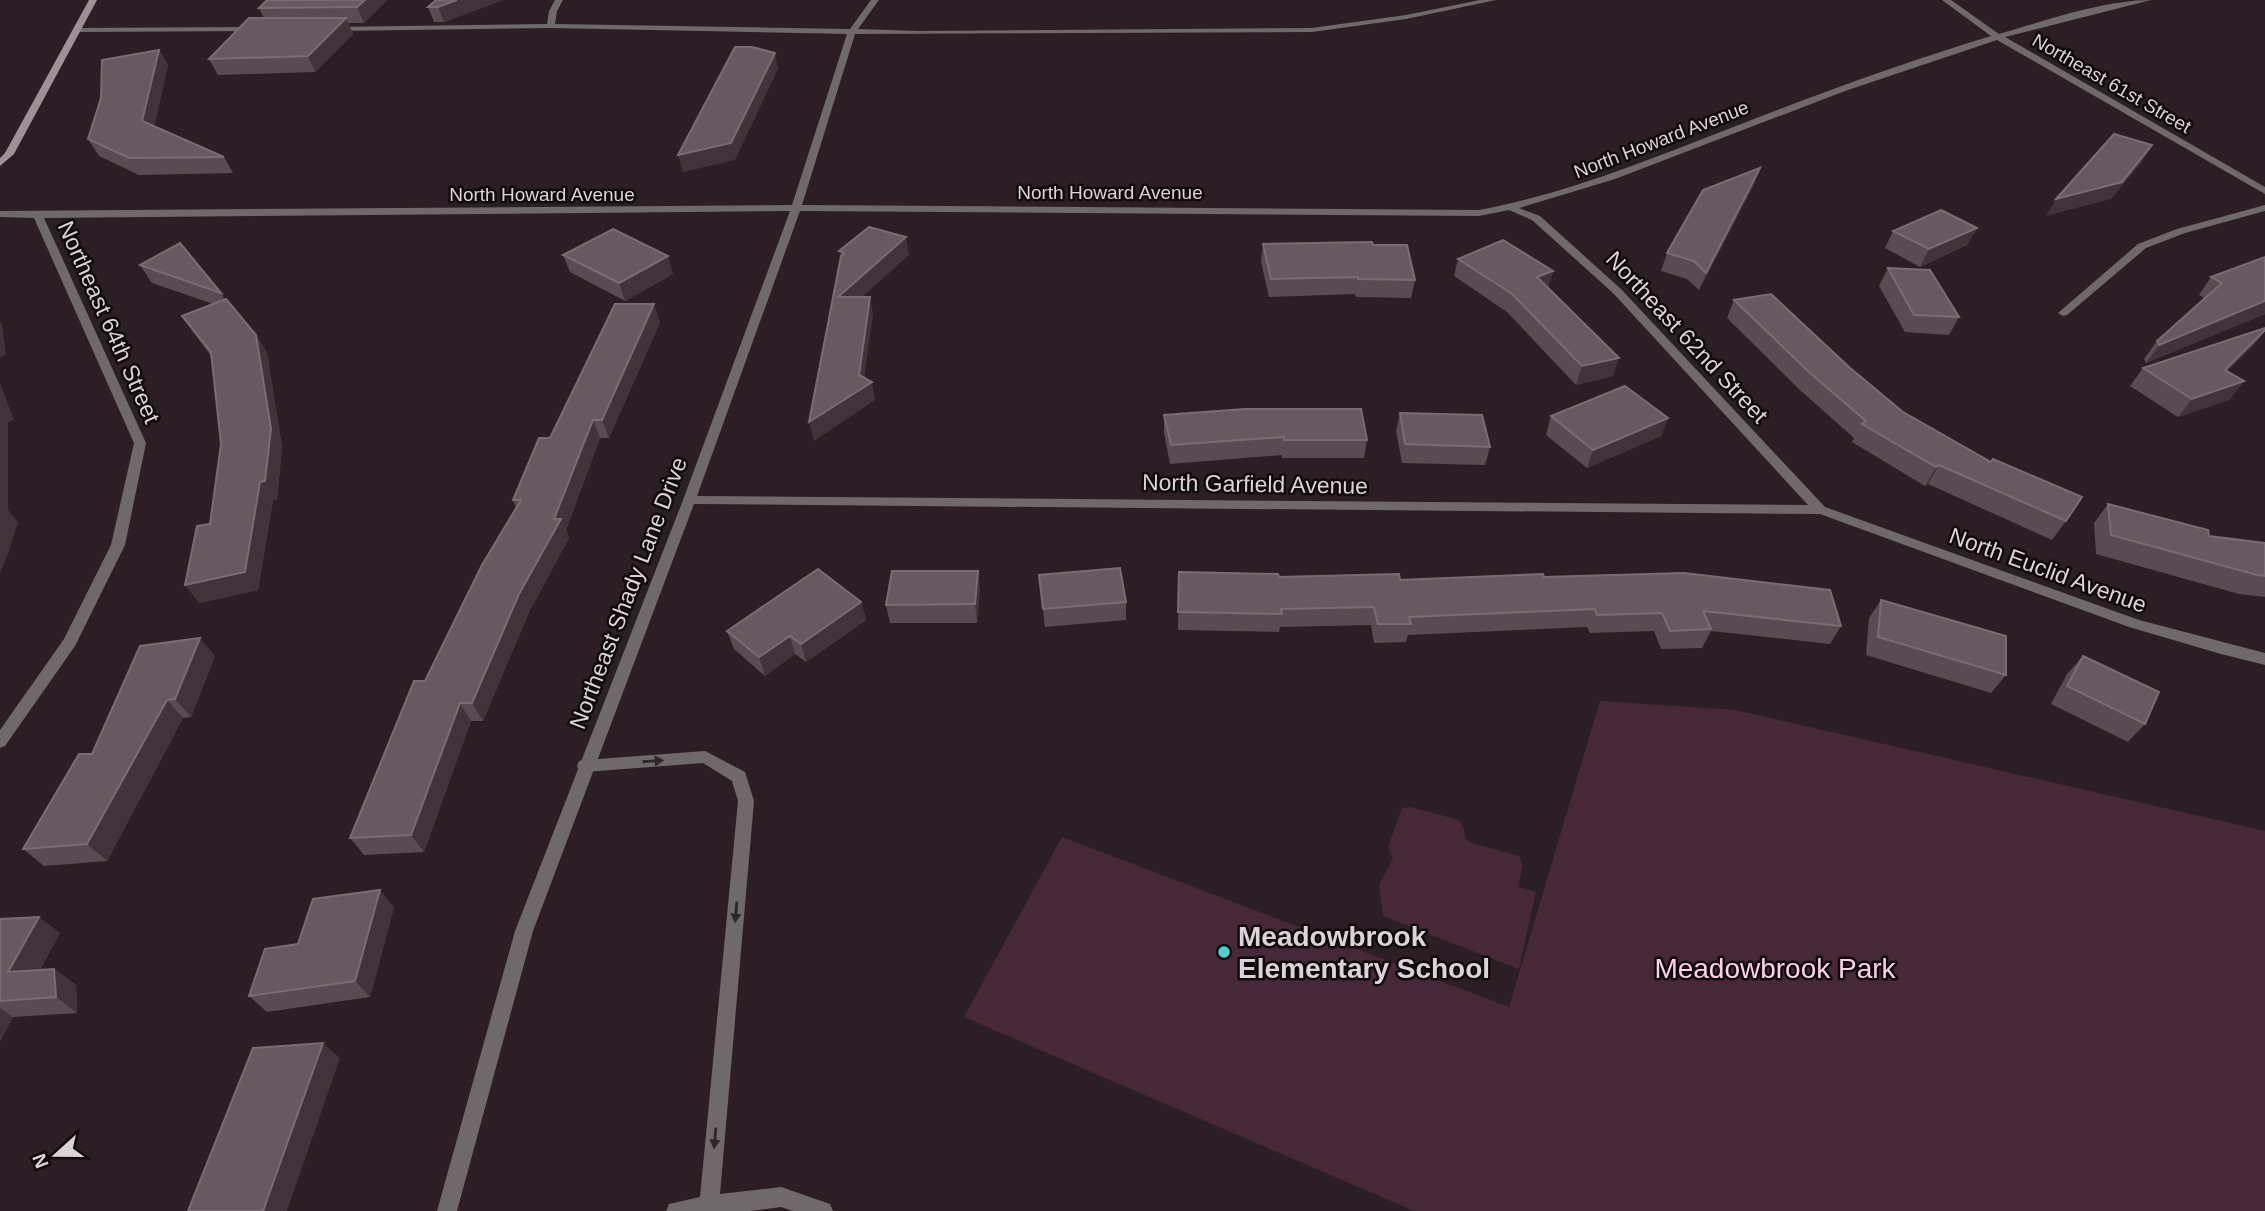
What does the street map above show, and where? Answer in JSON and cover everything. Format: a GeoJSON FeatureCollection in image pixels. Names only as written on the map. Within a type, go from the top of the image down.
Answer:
{"type":"FeatureCollection","features":[{"type":"Feature","properties":{"kind":"street"},"geometry":{"type":"LineString","coordinates":[[0,163],[9,154],[93,0]]}},
{"type":"Feature","properties":{"kind":"street"},"geometry":{"type":"LineString","coordinates":[[551,26],[553,11],[559,0]]}},
{"type":"Feature","properties":{"kind":"street","name":"Northeast Shady Lane Drive"},"geometry":{"type":"LineString","coordinates":[[447,1211],[524,931],[689,500],[796,209],[852,32],[875,0]]}},
{"type":"Feature","properties":{"kind":"street"},"geometry":{"type":"LineString","coordinates":[[325,29],[551,26],[852,32],[1312,30],[1406,17],[1492,0]]}},
{"type":"Feature","properties":{"kind":"street","name":"Northeast 61st Street"},"geometry":{"type":"LineString","coordinates":[[1946,0],[1995,36],[2265,191]]}},
{"type":"Feature","properties":{"kind":"street","name":"North Howard Avenue"},"geometry":{"type":"LineString","coordinates":[[38,215],[796,209],[1479,213],[1565,195],[1886,72],[1995,36],[2089,11],[2147,0]]}},
{"type":"Feature","properties":{"kind":"street"},"geometry":{"type":"LineString","coordinates":[[77,30],[273,29]]}},
{"type":"Feature","properties":{"kind":"street","name":"Northeast 62nd Street"},"geometry":{"type":"LineString","coordinates":[[1511,208],[1536,218],[1616,291],[1820,510]]}},
{"type":"Feature","properties":{"kind":"street"},"geometry":{"type":"LineString","coordinates":[[2063,313],[2142,246],[2181,231],[2265,208]]}},
{"type":"Feature","properties":{"kind":"street","name":"Northeast 64th Street"},"geometry":{"type":"LineString","coordinates":[[0,214],[38,215],[141,443],[118,545],[70,642],[0,741]]}},
{"type":"Feature","properties":{"kind":"street","name":"North Garfield Avenue"},"geometry":{"type":"LineString","coordinates":[[689,500],[1820,510]]}},
{"type":"Feature","properties":{"kind":"street","name":"North Euclid Avenue"},"geometry":{"type":"LineString","coordinates":[[1820,510],[1857,520],[1907,541],[2155,630],[2222,650],[2265,659]]}},
{"type":"Feature","properties":{"kind":"street"},"geometry":{"type":"LineString","coordinates":[[585,766],[705,757],[739,777],[746,801],[709,1206]]}},
{"type":"Feature","properties":{"kind":"street"},"geometry":{"type":"LineString","coordinates":[[676,1211],[781,1197],[823,1211]]}},
{"type":"Feature","properties":{"kind":"green space","name":"Meadowbrook Park"},"geometry":{"type":"Polygon","coordinates":[[[1600,701],[1735,710],[2265,831],[2265,1211],[1414,1211],[964,1017],[1062,837],[1509,1007],[1600,701]]]}},
{"type":"Feature","properties":{"kind":"green space"},"geometry":{"type":"Polygon","coordinates":[[[1411,807],[1459,820],[1465,838],[1471,843],[1519,856],[1523,865],[1518,887],[1536,892],[1519,969],[1383,916],[1379,885],[1393,859],[1388,847],[1402,808],[1411,807]]]}},
{"type":"Feature","properties":{"kind":"building"},"geometry":{"type":"Polygon","coordinates":[[[267,0],[365,0],[357,7],[259,8],[267,0]]]}},
{"type":"Feature","properties":{"kind":"building"},"geometry":{"type":"Polygon","coordinates":[[[436,0],[457,0],[438,7],[428,7],[436,0]]]}},
{"type":"Feature","properties":{"kind":"building"},"geometry":{"type":"Polygon","coordinates":[[[249,18],[346,18],[308,56],[209,59],[249,18]]]}},
{"type":"Feature","properties":{"kind":"building"},"geometry":{"type":"Polygon","coordinates":[[[735,47],[752,47],[775,53],[731,143],[678,155],[735,47]]]}},
{"type":"Feature","properties":{"kind":"building"},"geometry":{"type":"Polygon","coordinates":[[[159,50],[142,121],[224,157],[129,158],[88,139],[101,98],[102,60],[159,50]]]}},
{"type":"Feature","properties":{"kind":"building"},"geometry":{"type":"Polygon","coordinates":[[[2114,134],[2152,145],[2122,182],[2056,199],[2114,134]]]}},
{"type":"Feature","properties":{"kind":"building"},"geometry":{"type":"Polygon","coordinates":[[[1760,168],[1706,273],[1694,261],[1667,253],[1703,190],[1760,168]]]}},
{"type":"Feature","properties":{"kind":"building"},"geometry":{"type":"Polygon","coordinates":[[[1941,210],[1977,228],[1929,249],[1893,231],[1941,210]]]}},
{"type":"Feature","properties":{"kind":"building"},"geometry":{"type":"Polygon","coordinates":[[[869,227],[906,237],[838,297],[870,297],[859,375],[872,382],[809,422],[841,256],[844,253],[839,251],[869,227]]]}},
{"type":"Feature","properties":{"kind":"building"},"geometry":{"type":"Polygon","coordinates":[[[613,229],[668,256],[619,283],[563,255],[613,229]]]}},
{"type":"Feature","properties":{"kind":"building"},"geometry":{"type":"Polygon","coordinates":[[[1503,240],[1553,271],[1537,277],[1619,358],[1582,366],[1512,294],[1458,259],[1503,240]]]}},
{"type":"Feature","properties":{"kind":"building"},"geometry":{"type":"Polygon","coordinates":[[[1372,242],[1373,245],[1407,245],[1415,280],[1358,277],[1271,279],[1263,244],[1372,242]]]}},
{"type":"Feature","properties":{"kind":"building"},"geometry":{"type":"Polygon","coordinates":[[[180,243],[221,293],[140,265],[180,243]]]}},
{"type":"Feature","properties":{"kind":"building"},"geometry":{"type":"Polygon","coordinates":[[[2265,257],[2265,301],[2159,345],[2157,341],[2222,283],[2211,277],[2265,257]]]}},
{"type":"Feature","properties":{"kind":"building"},"geometry":{"type":"Polygon","coordinates":[[[1888,268],[1930,270],[1959,317],[1914,315],[1888,268]]]}},
{"type":"Feature","properties":{"kind":"building"},"geometry":{"type":"Polygon","coordinates":[[[1771,294],[1849,367],[1903,412],[1991,462],[1993,459],[2082,497],[2066,521],[1939,465],[1936,467],[1862,424],[1866,421],[1810,373],[1734,300],[1771,294]]]}},
{"type":"Feature","properties":{"kind":"building"},"geometry":{"type":"Polygon","coordinates":[[[226,299],[256,335],[271,429],[265,481],[260,482],[245,572],[185,585],[197,526],[210,524],[221,444],[211,352],[182,316],[226,299]]]}},
{"type":"Feature","properties":{"kind":"building"},"geometry":{"type":"Polygon","coordinates":[[[615,304],[654,304],[602,420],[593,420],[554,519],[561,519],[519,594],[472,703],[460,703],[411,835],[350,838],[414,681],[425,681],[482,565],[521,500],[513,500],[539,438],[550,438],[615,304]]]}},
{"type":"Feature","properties":{"kind":"building"},"geometry":{"type":"Polygon","coordinates":[[[2265,328],[2225,370],[2244,381],[2192,399],[2143,368],[2265,328]]]}},
{"type":"Feature","properties":{"kind":"building"},"geometry":{"type":"Polygon","coordinates":[[[1625,386],[1668,418],[1593,450],[1551,416],[1625,386]]]}},
{"type":"Feature","properties":{"kind":"building"},"geometry":{"type":"Polygon","coordinates":[[[1245,409],[1361,409],[1367,440],[1284,440],[1284,437],[1171,445],[1164,415],[1245,409]]]}},
{"type":"Feature","properties":{"kind":"building"},"geometry":{"type":"Polygon","coordinates":[[[1400,413],[1482,415],[1490,447],[1405,444],[1400,413]]]}},
{"type":"Feature","properties":{"kind":"building"},"geometry":{"type":"Polygon","coordinates":[[[2108,504],[2208,530],[2209,536],[2265,543],[2265,576],[2111,535],[2108,504]]]}},
{"type":"Feature","properties":{"kind":"building"},"geometry":{"type":"Polygon","coordinates":[[[1120,568],[1126,602],[1043,609],[1039,575],[1120,568]]]}},
{"type":"Feature","properties":{"kind":"building"},"geometry":{"type":"Polygon","coordinates":[[[818,569],[861,602],[801,644],[790,636],[759,657],[727,631],[818,569]]]}},
{"type":"Feature","properties":{"kind":"building"},"geometry":{"type":"Polygon","coordinates":[[[892,571],[978,571],[975,604],[886,605],[892,571]]]}},
{"type":"Feature","properties":{"kind":"building"},"geometry":{"type":"Polygon","coordinates":[[[1179,572],[1278,574],[1279,577],[1399,574],[1400,580],[1543,574],[1544,577],[1684,573],[1830,590],[1841,626],[1703,611],[1711,629],[1670,631],[1662,613],[1597,615],[1595,609],[1409,617],[1411,624],[1378,624],[1374,607],[1281,609],[1282,614],[1178,612],[1179,572]]]}},
{"type":"Feature","properties":{"kind":"building"},"geometry":{"type":"Polygon","coordinates":[[[1881,600],[2006,636],[2006,675],[1878,637],[1881,600]]]}},
{"type":"Feature","properties":{"kind":"building"},"geometry":{"type":"Polygon","coordinates":[[[200,638],[175,699],[167,700],[87,844],[23,849],[79,754],[92,754],[140,646],[200,638]]]}},
{"type":"Feature","properties":{"kind":"building"},"geometry":{"type":"Polygon","coordinates":[[[2083,656],[2159,692],[2145,724],[2067,686],[2083,656]]]}},
{"type":"Feature","properties":{"kind":"building"},"geometry":{"type":"Polygon","coordinates":[[[380,890],[355,981],[249,996],[265,949],[298,944],[313,899],[380,890]]]}},
{"type":"Feature","properties":{"kind":"building"},"geometry":{"type":"Polygon","coordinates":[[[39,917],[8,972],[54,969],[56,997],[0,1001],[0,919],[39,917]]]}},
{"type":"Feature","properties":{"kind":"building"},"geometry":{"type":"Polygon","coordinates":[[[323,1043],[263,1211],[188,1211],[253,1048],[323,1043]]]}},
{"type":"Feature","properties":{"kind":"place","name":"Meadowbrook Elementary School"},"geometry":{"type":"Point","coordinates":[1224,952]}}]}
